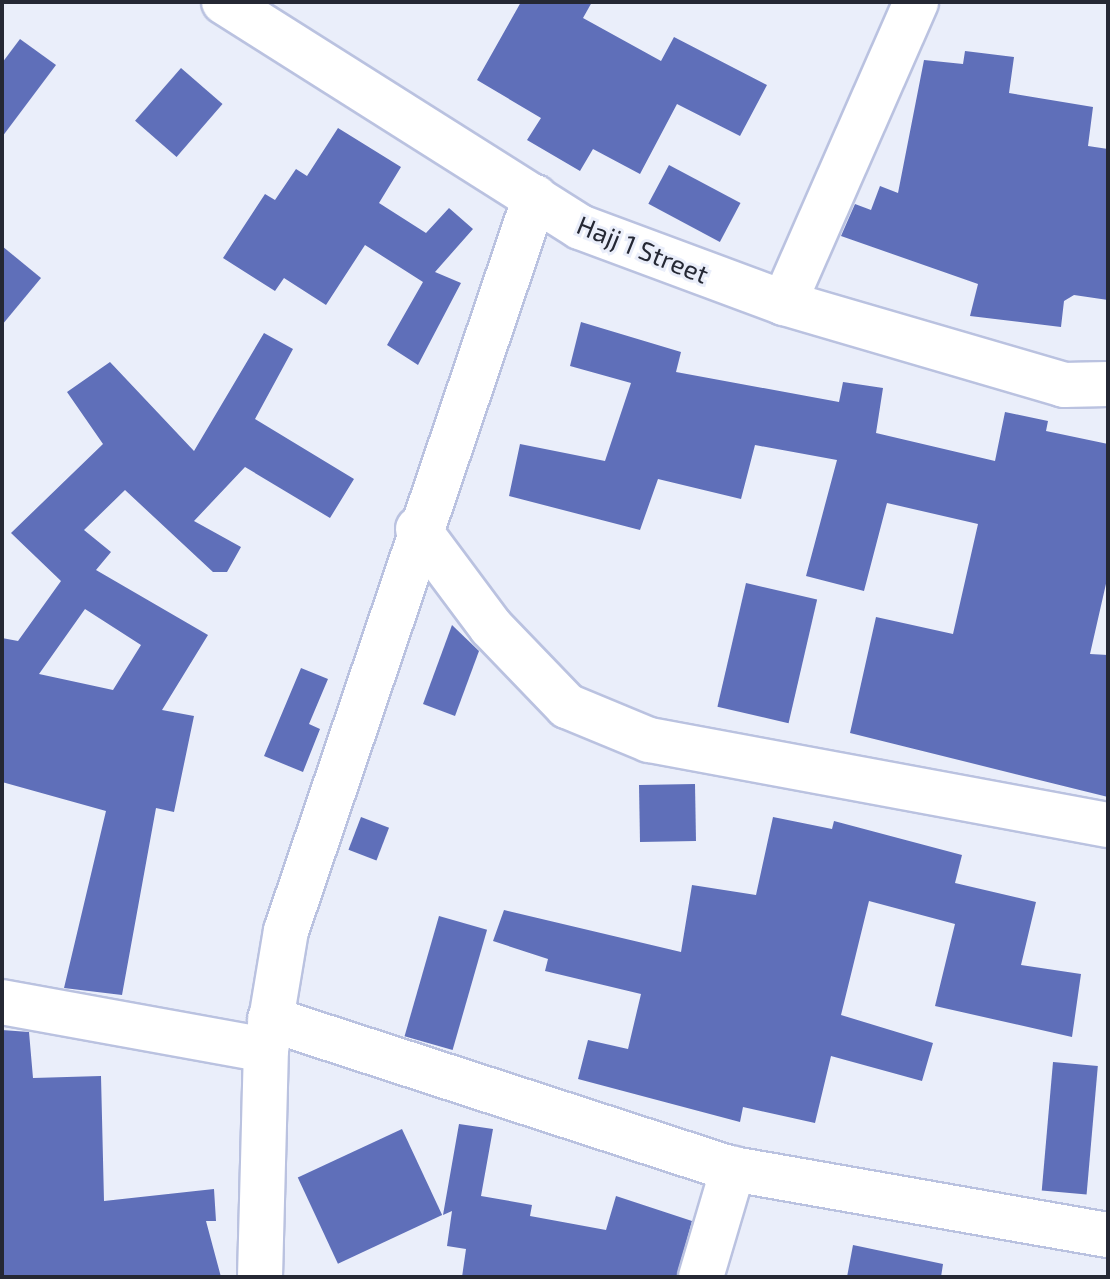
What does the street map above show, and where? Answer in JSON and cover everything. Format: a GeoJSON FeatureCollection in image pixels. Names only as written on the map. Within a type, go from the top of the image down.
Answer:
{"type":"FeatureCollection","features":[{"type":"Feature","properties":{"kind":"street","name":"Hajj 1 Street"},"geometry":{"type":"LineString","coordinates":[[224,2],[580,227],[784,303],[1064,385],[1108,384]]}},
{"type":"Feature","properties":{"kind":"street"},"geometry":{"type":"LineString","coordinates":[[784,303],[916,2]]}},
{"type":"Feature","properties":{"kind":"street"},"geometry":{"type":"LineString","coordinates":[[260,1277],[268,1035],[286,931],[418,529],[535,197]]}},
{"type":"Feature","properties":{"kind":"street"},"geometry":{"type":"LineString","coordinates":[[418,529],[491,627],[567,706],[649,740],[1108,825]]}},
{"type":"Feature","properties":{"kind":"street"},"geometry":{"type":"LineString","coordinates":[[2,1002],[268,1035],[733,1169],[1108,1235]]}},
{"type":"Feature","properties":{"kind":"street"},"geometry":{"type":"LineString","coordinates":[[701,1277],[733,1169]]}},
{"type":"Feature","properties":{"kind":"building"},"geometry":{"type":"Polygon","coordinates":[[[521,2],[592,2],[583,18],[661,61],[674,37],[767,85],[740,136],[677,104],[640,174],[593,149],[580,171],[527,140],[541,118],[477,80],[521,2]]]}},
{"type":"Feature","properties":{"kind":"building"},"geometry":{"type":"Polygon","coordinates":[[[20,39],[56,65],[2,137],[2,63],[20,39]]]}},
{"type":"Feature","properties":{"kind":"building"},"geometry":{"type":"Polygon","coordinates":[[[965,51],[1014,57],[1009,93],[1093,107],[1088,146],[1108,149],[1108,300],[1074,295],[1064,301],[1061,327],[970,316],[978,284],[841,236],[855,204],[871,210],[880,186],[898,193],[924,60],[963,64],[965,51]]]}},
{"type":"Feature","properties":{"kind":"building"},"geometry":{"type":"Polygon","coordinates":[[[181,68],[223,104],[177,157],[135,121],[181,68]]]}},
{"type":"Feature","properties":{"kind":"building"},"geometry":{"type":"Polygon","coordinates":[[[338,128],[401,167],[379,203],[426,233],[449,208],[473,229],[435,272],[461,283],[418,365],[387,345],[423,282],[365,245],[326,305],[284,278],[275,291],[223,258],[265,194],[275,200],[296,169],[307,176],[338,128]]]}},
{"type":"Feature","properties":{"kind":"building"},"geometry":{"type":"Polygon","coordinates":[[[669,165],[741,203],[720,242],[648,204],[669,165]]]}},
{"type":"Feature","properties":{"kind":"building"},"geometry":{"type":"Polygon","coordinates":[[[2,246],[41,278],[2,325],[2,246]]]}},
{"type":"Feature","properties":{"kind":"building"},"geometry":{"type":"Polygon","coordinates":[[[581,322],[681,352],[676,372],[839,402],[843,382],[883,388],[876,433],[995,461],[1005,412],[1048,421],[1046,431],[1108,444],[1108,575],[1090,654],[1108,655],[1108,797],[850,733],[876,617],[953,634],[978,524],[887,503],[864,591],[806,576],[837,460],[755,445],[741,499],[658,479],[640,530],[509,496],[520,444],[605,461],[631,383],[570,366],[581,322]]]}},
{"type":"Feature","properties":{"kind":"building"},"geometry":{"type":"Polygon","coordinates":[[[264,333],[293,349],[255,419],[354,479],[330,518],[245,467],[194,521],[241,547],[227,572],[213,572],[125,490],[84,530],[111,552],[96,570],[208,635],[162,710],[194,716],[174,812],[156,808],[122,995],[64,988],[106,811],[2,782],[2,638],[18,641],[61,581],[11,533],[103,444],[67,392],[110,362],[194,451],[264,333]],[[85,609],[39,674],[113,690],[141,645],[85,609]]]}},
{"type":"Feature","properties":{"kind":"building"},"geometry":{"type":"Polygon","coordinates":[[[746,583],[817,599],[789,723],[717,707],[746,583]]]}},
{"type":"Feature","properties":{"kind":"building"},"geometry":{"type":"Polygon","coordinates":[[[452,625],[479,651],[455,716],[423,704],[452,625]]]}},
{"type":"Feature","properties":{"kind":"building"},"geometry":{"type":"Polygon","coordinates":[[[301,668],[328,679],[309,724],[320,729],[303,772],[264,756],[301,668]]]}},
{"type":"Feature","properties":{"kind":"building"},"geometry":{"type":"Polygon","coordinates":[[[695,784],[696,841],[640,842],[639,785],[695,784]]]}},
{"type":"Feature","properties":{"kind":"building"},"geometry":{"type":"Polygon","coordinates":[[[361,817],[389,828],[376,860],[348,850],[361,817]]]}},
{"type":"Feature","properties":{"kind":"building"},"geometry":{"type":"Polygon","coordinates":[[[773,817],[832,829],[834,821],[962,855],[955,883],[1036,902],[1021,965],[1081,974],[1072,1037],[935,1006],[955,924],[869,901],[841,1015],[933,1043],[922,1081],[831,1056],[815,1123],[743,1107],[740,1122],[578,1079],[588,1040],[628,1049],[641,994],[545,971],[548,959],[493,941],[504,910],[681,952],[692,885],[756,895],[773,817]]]}},
{"type":"Feature","properties":{"kind":"building"},"geometry":{"type":"Polygon","coordinates":[[[439,916],[487,930],[453,1050],[405,1036],[439,916]]]}},
{"type":"Feature","properties":{"kind":"building"},"geometry":{"type":"Polygon","coordinates":[[[2,1030],[29,1032],[33,1078],[101,1076],[104,1201],[214,1189],[216,1221],[206,1221],[221,1277],[2,1277],[2,1030]]]}},
{"type":"Feature","properties":{"kind":"building"},"geometry":{"type":"Polygon","coordinates":[[[1053,1062],[1098,1066],[1087,1194],[1042,1191],[1053,1062]]]}},
{"type":"Feature","properties":{"kind":"building"},"geometry":{"type":"Polygon","coordinates":[[[459,1124],[493,1129],[481,1196],[532,1205],[530,1216],[606,1230],[616,1196],[692,1221],[677,1277],[462,1277],[466,1249],[447,1246],[452,1211],[443,1215],[459,1124]]]}},
{"type":"Feature","properties":{"kind":"building"},"geometry":{"type":"Polygon","coordinates":[[[402,1129],[442,1215],[338,1264],[298,1178],[402,1129]]]}},
{"type":"Feature","properties":{"kind":"building"},"geometry":{"type":"Polygon","coordinates":[[[853,1245],[943,1264],[941,1277],[847,1277],[853,1245]]]}}]}
